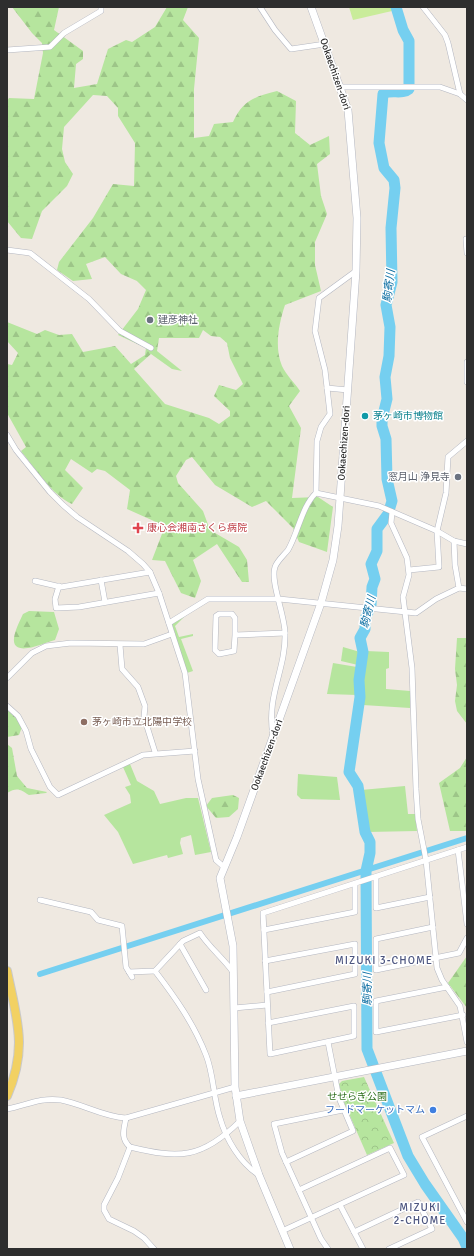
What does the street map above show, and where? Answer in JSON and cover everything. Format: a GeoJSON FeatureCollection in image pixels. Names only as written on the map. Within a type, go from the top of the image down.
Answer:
{"type":"FeatureCollection","features":[{"type":"Feature","properties":{"kind":"main road"},"geometry":{"type":"LineString","coordinates":[[7,971],[16,1019],[20,1053],[18,1066],[7,1096]]}},
{"type":"Feature","properties":{"kind":"street"},"geometry":{"type":"LineString","coordinates":[[7,50],[50,47],[64,33],[101,11],[101,7]]}},
{"type":"Feature","properties":{"kind":"street"},"geometry":{"type":"LineString","coordinates":[[260,7],[275,30],[291,49],[325,44]]}},
{"type":"Feature","properties":{"kind":"street","name":"Ookaechizen-dori"},"geometry":{"type":"LineString","coordinates":[[290,1249],[259,1175],[240,1121],[235,1087],[233,946],[220,878],[237,836],[321,603],[333,560],[340,497],[356,271],[358,218],[352,135],[348,110],[311,7]]}},
{"type":"Feature","properties":{"kind":"street"},"geometry":{"type":"LineString","coordinates":[[424,7],[445,35],[460,94]]}},
{"type":"Feature","properties":{"kind":"street"},"geometry":{"type":"LineString","coordinates":[[341,87],[440,87],[460,94],[467,100]]}},
{"type":"Feature","properties":{"kind":"street"},"geometry":{"type":"LineString","coordinates":[[466,238],[467,253]]}},
{"type":"Feature","properties":{"kind":"street"},"geometry":{"type":"LineString","coordinates":[[7,250],[30,253],[89,299],[120,331],[151,348]]}},
{"type":"Feature","properties":{"kind":"street"},"geometry":{"type":"LineString","coordinates":[[273,737],[271,708],[283,653],[285,633],[274,573],[275,566],[291,544],[309,500],[316,493],[317,440],[321,427],[330,414],[325,370],[315,331],[319,298],[356,271]]}},
{"type":"Feature","properties":{"kind":"street"},"geometry":{"type":"LineString","coordinates":[[467,362],[467,382]]}},
{"type":"Feature","properties":{"kind":"street"},"geometry":{"type":"LineString","coordinates":[[327,388],[348,390]]}},
{"type":"Feature","properties":{"kind":"street"},"geometry":{"type":"LineString","coordinates":[[7,434],[16,450],[50,492],[63,505],[77,517],[128,551],[150,572],[159,593],[185,673],[200,795],[216,860],[224,867]]}},
{"type":"Feature","properties":{"kind":"street"},"geometry":{"type":"LineString","coordinates":[[408,570],[439,567],[437,531],[446,494],[448,457],[467,441]]}},
{"type":"Feature","properties":{"kind":"street"},"geometry":{"type":"LineString","coordinates":[[316,493],[368,502],[437,531],[454,541],[467,544]]}},
{"type":"Feature","properties":{"kind":"street"},"geometry":{"type":"LineString","coordinates":[[390,511],[391,523],[408,558],[408,570],[403,597],[412,668],[418,812],[426,860],[436,958],[440,975],[460,1006],[463,1015],[467,1042]]}},
{"type":"Feature","properties":{"kind":"street"},"geometry":{"type":"LineString","coordinates":[[454,541],[455,565],[459,588]]}},
{"type":"Feature","properties":{"kind":"street"},"geometry":{"type":"LineString","coordinates":[[35,581],[59,586],[150,572]]}},
{"type":"Feature","properties":{"kind":"street"},"geometry":{"type":"LineString","coordinates":[[101,580],[105,602]]}},
{"type":"Feature","properties":{"kind":"street"},"geometry":{"type":"LineString","coordinates":[[59,586],[56,599],[56,608],[79,606],[159,593]]}},
{"type":"Feature","properties":{"kind":"street"},"geometry":{"type":"LineString","coordinates":[[169,623],[208,599],[279,599],[416,613],[436,599],[459,588],[467,589]]}},
{"type":"Feature","properties":{"kind":"street"},"geometry":{"type":"LineString","coordinates":[[219,614],[232,614],[235,618],[235,635],[234,651],[219,654],[215,650],[216,616],[219,614]]}},
{"type":"Feature","properties":{"kind":"street"},"geometry":{"type":"LineString","coordinates":[[235,635],[285,633]]}},
{"type":"Feature","properties":{"kind":"street"},"geometry":{"type":"LineString","coordinates":[[7,678],[32,653],[46,646],[71,643],[120,645],[144,644],[172,634]]}},
{"type":"Feature","properties":{"kind":"street"},"geometry":{"type":"LineString","coordinates":[[120,645],[122,669],[138,687],[144,706],[144,717],[155,752]]}},
{"type":"Feature","properties":{"kind":"street"},"geometry":{"type":"LineString","coordinates":[[7,706],[18,716],[26,731],[31,749],[50,787],[58,795],[132,758],[155,752],[195,751]]}},
{"type":"Feature","properties":{"kind":"street"},"geometry":{"type":"LineString","coordinates":[[268,1023],[354,1006],[354,1036],[270,1054],[268,1023],[267,1005],[266,992],[263,913],[467,847]]}},
{"type":"Feature","properties":{"kind":"street"},"geometry":{"type":"LineString","coordinates":[[458,850],[465,897],[467,924]]}},
{"type":"Feature","properties":{"kind":"street"},"geometry":{"type":"LineString","coordinates":[[373,878],[376,908],[430,896]]}},
{"type":"Feature","properties":{"kind":"street"},"geometry":{"type":"LineString","coordinates":[[264,930],[355,912],[358,883]]}},
{"type":"Feature","properties":{"kind":"street"},"geometry":{"type":"LineString","coordinates":[[40,900],[90,912],[98,920],[122,926],[126,967],[130,975],[155,971],[180,944],[200,933],[208,944],[220,954],[233,972]]}},
{"type":"Feature","properties":{"kind":"street"},"geometry":{"type":"LineString","coordinates":[[433,927],[376,939],[376,970],[459,953],[467,938]]}},
{"type":"Feature","properties":{"kind":"street"},"geometry":{"type":"LineString","coordinates":[[180,944],[206,990]]}},
{"type":"Feature","properties":{"kind":"street"},"geometry":{"type":"LineString","coordinates":[[265,961],[355,944],[355,974],[266,992]]}},
{"type":"Feature","properties":{"kind":"street"},"geometry":{"type":"LineString","coordinates":[[155,971],[182,1006],[207,1055],[220,1118],[226,1135],[238,1155],[252,1171],[259,1175]]}},
{"type":"Feature","properties":{"kind":"street"},"geometry":{"type":"LineString","coordinates":[[448,987],[376,1001],[376,1032],[463,1015]]}},
{"type":"Feature","properties":{"kind":"street"},"geometry":{"type":"LineString","coordinates":[[234,1008],[267,1005]]}},
{"type":"Feature","properties":{"kind":"street"},"geometry":{"type":"LineString","coordinates":[[286,1162],[353,1131],[339,1098],[328,1042]]}},
{"type":"Feature","properties":{"kind":"street"},"geometry":{"type":"LineString","coordinates":[[236,1096],[366,1070],[467,1052]]}},
{"type":"Feature","properties":{"kind":"street"},"geometry":{"type":"LineString","coordinates":[[7,1109],[32,1101],[60,1100],[112,1116],[126,1118],[235,1087]]}},
{"type":"Feature","properties":{"kind":"street"},"geometry":{"type":"LineString","coordinates":[[328,1249],[311,1218],[286,1162],[274,1124],[344,1110]]}},
{"type":"Feature","properties":{"kind":"street"},"geometry":{"type":"LineString","coordinates":[[467,1116],[422,1137],[467,1222]]}},
{"type":"Feature","properties":{"kind":"street"},"geometry":{"type":"LineString","coordinates":[[126,1118],[123,1134],[124,1139],[130,1146],[157,1154],[193,1153],[203,1150],[226,1135],[240,1121]]}},
{"type":"Feature","properties":{"kind":"street"},"geometry":{"type":"LineString","coordinates":[[130,1146],[118,1178],[104,1205],[104,1210],[109,1219],[134,1231],[144,1238],[154,1249]]}},
{"type":"Feature","properties":{"kind":"street"},"geometry":{"type":"LineString","coordinates":[[282,1231],[404,1175],[390,1148],[299,1190]]}},
{"type":"Feature","properties":{"kind":"street"},"geometry":{"type":"LineString","coordinates":[[354,1232],[418,1202],[432,1229],[389,1249]]}},
{"type":"Feature","properties":{"kind":"street"},"geometry":{"type":"LineString","coordinates":[[340,1205],[363,1249]]}},
{"type":"Feature","properties":{"kind":"green space"},"geometry":{"type":"Polygon","coordinates":[[[12,7],[59,7],[54,30],[83,51],[83,59],[76,64],[74,88],[97,84],[108,49],[126,40],[132,42],[155,27],[167,7],[188,7],[183,20],[199,38],[194,89],[194,138],[209,136],[214,124],[233,122],[241,109],[250,100],[277,91],[296,101],[295,133],[310,145],[329,136],[330,154],[317,164],[321,196],[327,214],[315,242],[315,265],[321,291],[285,305],[278,335],[278,351],[282,366],[300,391],[289,406],[301,428],[292,498],[318,497],[333,507],[327,552],[299,542],[293,528],[266,501],[252,507],[215,485],[192,457],[186,460],[176,476],[178,483],[203,511],[210,530],[239,547],[247,560],[249,582],[242,582],[217,544],[193,560],[201,581],[195,598],[181,593],[165,561],[152,560],[165,526],[127,509],[130,490],[105,471],[97,469],[92,473],[71,459],[65,470],[83,488],[72,504],[58,495],[51,488],[21,451],[26,447],[7,413],[7,364],[12,365],[18,353],[7,341],[7,322],[37,334],[45,330],[59,335],[72,334],[83,352],[115,346],[131,364],[145,355],[146,348],[118,335],[138,309],[146,290],[137,281],[121,274],[105,257],[86,264],[92,279],[73,281],[57,270],[59,262],[93,218],[113,184],[134,186],[135,143],[118,116],[118,108],[107,96],[93,95],[64,127],[62,149],[65,162],[73,174],[67,186],[42,211],[32,239],[21,238],[7,221],[7,101],[9,98],[34,99],[43,53],[42,43],[32,33],[12,7]],[[203,330],[199,338],[159,338],[157,351],[182,371],[172,369],[151,354],[134,369],[165,404],[209,418],[219,424],[230,416],[230,411],[214,396],[219,385],[236,390],[243,384],[230,358],[227,343],[220,337],[211,336],[203,330]]]}},
{"type":"Feature","properties":{"kind":"green space"},"geometry":{"type":"Polygon","coordinates":[[[349,7],[391,7],[392,11],[353,20],[349,7]]]}},
{"type":"Feature","properties":{"kind":"green space"},"geometry":{"type":"Polygon","coordinates":[[[29,611],[54,612],[59,629],[55,640],[35,647],[20,648],[16,646],[14,637],[16,631],[23,614],[29,611]]]}},
{"type":"Feature","properties":{"kind":"green space"},"geometry":{"type":"Polygon","coordinates":[[[184,615],[184,617],[175,626],[179,637],[193,634],[193,636],[181,639],[193,671],[187,673],[172,624],[184,615]]]}},
{"type":"Feature","properties":{"kind":"green space"},"geometry":{"type":"Polygon","coordinates":[[[457,638],[467,638],[467,724],[457,711],[455,701],[457,685],[455,669],[457,638]]]}},
{"type":"Feature","properties":{"kind":"green space"},"geometry":{"type":"Polygon","coordinates":[[[343,647],[360,652],[358,665],[341,661],[343,647]]]}},
{"type":"Feature","properties":{"kind":"green space"},"geometry":{"type":"Polygon","coordinates":[[[366,651],[389,652],[389,668],[386,669],[386,689],[410,691],[410,708],[363,705],[362,679],[366,651]]]}},
{"type":"Feature","properties":{"kind":"green space"},"geometry":{"type":"Polygon","coordinates":[[[333,663],[357,667],[357,695],[327,694],[333,663]]]}},
{"type":"Feature","properties":{"kind":"green space"},"geometry":{"type":"Polygon","coordinates":[[[7,709],[18,720],[22,727],[19,735],[7,737],[7,709]]]}},
{"type":"Feature","properties":{"kind":"green space"},"geometry":{"type":"Polygon","coordinates":[[[7,744],[12,748],[17,776],[27,788],[47,792],[46,793],[29,795],[16,789],[7,793],[7,744]]]}},
{"type":"Feature","properties":{"kind":"green space"},"geometry":{"type":"Polygon","coordinates":[[[467,757],[467,831],[450,831],[439,783],[460,768],[467,757]]]}},
{"type":"Feature","properties":{"kind":"green space"},"geometry":{"type":"Polygon","coordinates":[[[130,764],[137,781],[154,791],[160,804],[186,798],[198,798],[211,852],[195,855],[191,835],[181,838],[180,843],[183,854],[168,858],[167,855],[133,864],[118,832],[104,815],[131,803],[130,795],[125,787],[131,785],[123,767],[130,764]]]}},
{"type":"Feature","properties":{"kind":"green space"},"geometry":{"type":"Polygon","coordinates":[[[298,774],[337,777],[340,800],[301,799],[297,795],[298,774]]]}},
{"type":"Feature","properties":{"kind":"green space"},"geometry":{"type":"Polygon","coordinates":[[[405,786],[408,814],[415,814],[417,831],[367,832],[361,790],[405,786]]]}},
{"type":"Feature","properties":{"kind":"green space"},"geometry":{"type":"Polygon","coordinates":[[[233,795],[239,798],[238,809],[229,817],[216,818],[206,806],[212,798],[233,795]]]}},
{"type":"Feature","properties":{"kind":"green space"},"geometry":{"type":"Polygon","coordinates":[[[467,956],[467,1008],[448,983],[467,956]]]}},
{"type":"Feature","properties":{"kind":"green space","name":"せせらぎ公園"},"geometry":{"type":"Polygon","coordinates":[[[364,1077],[394,1143],[367,1155],[343,1100],[339,1084],[342,1081],[364,1077]]]}},
{"type":"Feature","properties":{"kind":"waterway","name":"駒寄川"},"geometry":{"type":"LineString","coordinates":[[396,7],[403,30],[409,41],[409,89],[403,92],[389,92],[383,94],[379,143],[384,168],[394,180],[395,188],[391,228],[392,282],[386,305],[390,327],[389,356],[385,377],[387,399],[382,419],[382,426],[386,439],[387,479],[392,501],[388,514],[377,529],[377,551],[371,564],[375,579],[372,587],[371,605],[365,619],[365,629],[360,638],[363,652],[359,680],[360,697],[349,772],[358,786],[365,832],[370,842],[370,853],[366,871],[367,1049],[408,1156],[425,1184],[463,1238],[467,1247]]}},
{"type":"Feature","properties":{"kind":"waterway"},"geometry":{"type":"LineString","coordinates":[[40,974],[467,838]]}},
{"type":"Feature","properties":{"kind":"place","name":"建彦神社"},"geometry":{"type":"Point","coordinates":[150,320]}},
{"type":"Feature","properties":{"kind":"place","name":"茅ヶ崎市博物館"},"geometry":{"type":"Point","coordinates":[365,416]}},
{"type":"Feature","properties":{"kind":"place","name":"窓月山 浄見寺"},"geometry":{"type":"Point","coordinates":[458,477]}},
{"type":"Feature","properties":{"kind":"place","name":"康心会湘南さくら病院"},"geometry":{"type":"Point","coordinates":[138,528]}},
{"type":"Feature","properties":{"kind":"place","name":"茅ヶ崎市立北陽中学校"},"geometry":{"type":"Point","coordinates":[84,722]}},
{"type":"Feature","properties":{"kind":"place","name":"フードマーケットマム"},"geometry":{"type":"Point","coordinates":[433,1110]}},
{"type":"Feature","properties":{"kind":"district","name":"MIZUKI 3-CHOME"},"geometry":{"type":"Point","coordinates":[384,960]}},
{"type":"Feature","properties":{"kind":"district","name":"MIZUKI 2-CHOME"},"geometry":{"type":"Point","coordinates":[420,1213]}}]}
